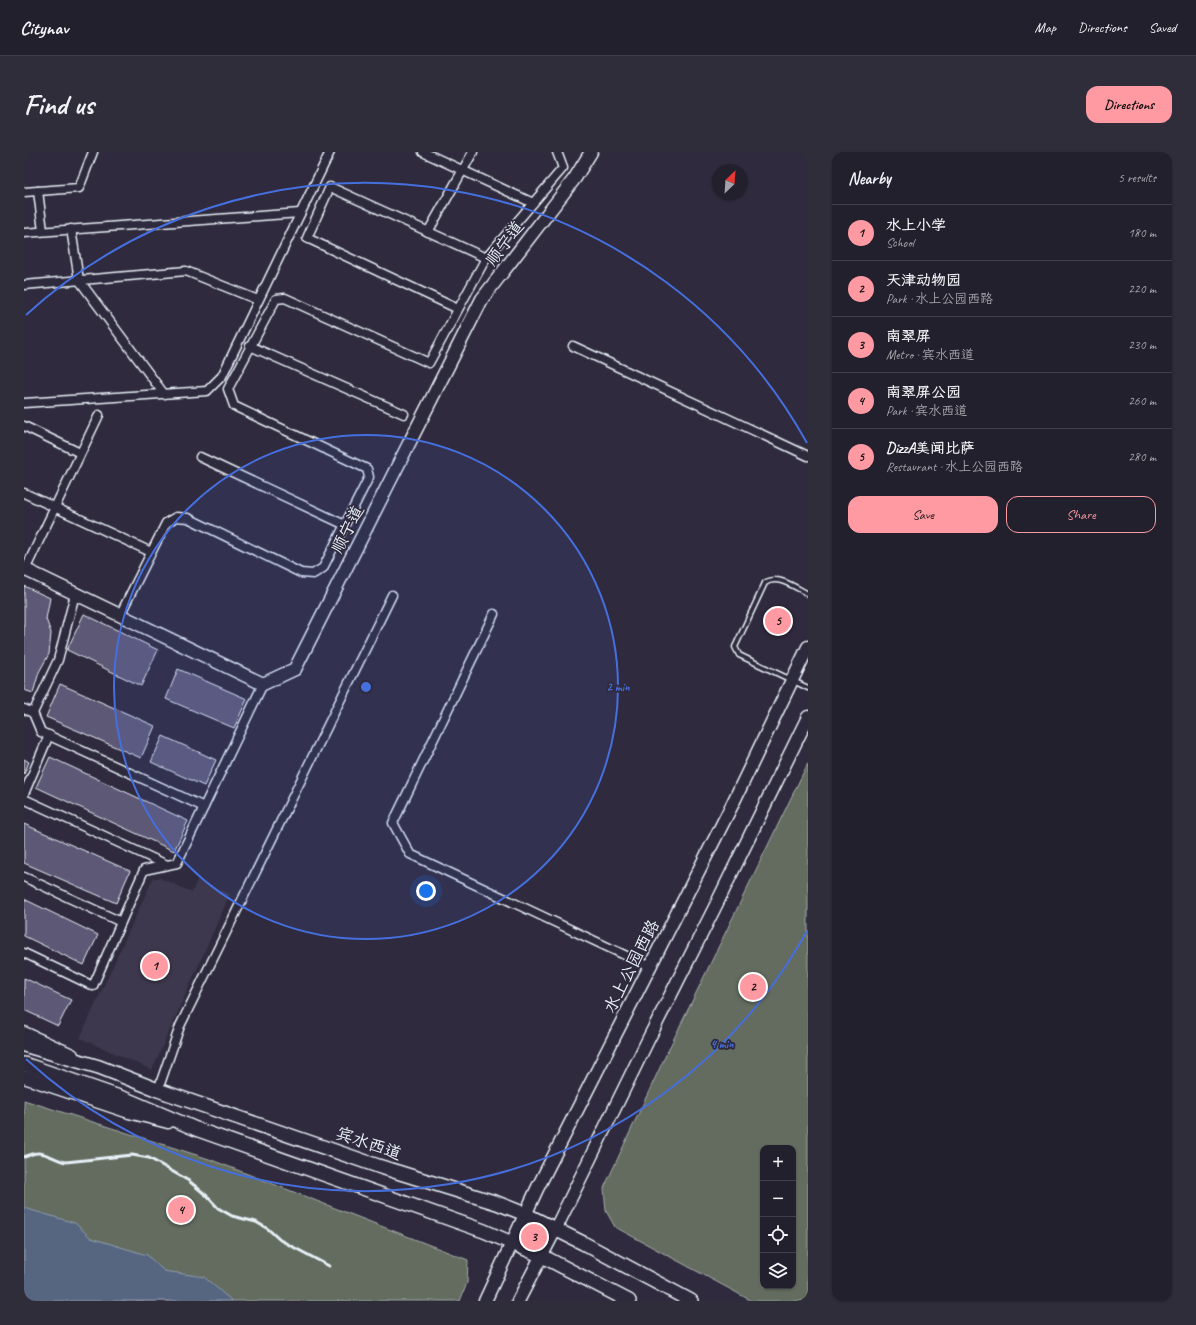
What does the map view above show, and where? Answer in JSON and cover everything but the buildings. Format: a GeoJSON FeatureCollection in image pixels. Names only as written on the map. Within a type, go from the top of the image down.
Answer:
{"type":"FeatureCollection","features":[{"type":"Feature","properties":{"kind":"main road","name":"顺宁道"},"geometry":{"type":"LineString","coordinates":[[264,684],[296,669],[482,299],[575,178],[591,152]]}},
{"type":"Feature","properties":{"kind":"main road"},"geometry":{"type":"LineString","coordinates":[[25,569],[264,684]]}},
{"type":"Feature","properties":{"kind":"main road","name":"水上公园西路"},"geometry":{"type":"LineString","coordinates":[[485,1301],[525,1214],[732,805],[808,647]]}},
{"type":"Feature","properties":{"kind":"main road"},"geometry":{"type":"LineString","coordinates":[[518,1301],[555,1230],[808,717]]}},
{"type":"Feature","properties":{"kind":"main road"},"geometry":{"type":"LineString","coordinates":[[24,1033],[99,1068]]}},
{"type":"Feature","properties":{"kind":"main road","name":"宾水西道"},"geometry":{"type":"LineString","coordinates":[[24,1045],[99,1068],[158,1090],[378,1166],[497,1203],[525,1214],[691,1301]]}},
{"type":"Feature","properties":{"kind":"main road"},"geometry":{"type":"LineString","coordinates":[[24,1064],[128,1100],[196,1129]]}},
{"type":"Feature","properties":{"kind":"main road"},"geometry":{"type":"LineString","coordinates":[[24,1077],[129,1112],[196,1129],[276,1156],[368,1191],[452,1219],[512,1242],[629,1301]]}},
{"type":"Feature","properties":{"kind":"street"},"geometry":{"type":"LineString","coordinates":[[24,192],[79,188],[93,152]]}},
{"type":"Feature","properties":{"kind":"street"},"geometry":{"type":"LineString","coordinates":[[24,403],[207,391],[222,376],[330,152]]}},
{"type":"Feature","properties":{"kind":"street"},"geometry":{"type":"LineString","coordinates":[[423,152],[533,204]]}},
{"type":"Feature","properties":{"kind":"street"},"geometry":{"type":"LineString","coordinates":[[428,232],[473,152]]}},
{"type":"Feature","properties":{"kind":"street"},"geometry":{"type":"LineString","coordinates":[[120,615],[166,523],[176,517],[188,518],[302,572],[313,574],[323,568],[369,477],[367,469],[234,406],[228,389],[276,299],[286,298],[429,363],[486,258],[563,168],[557,152]]}},
{"type":"Feature","properties":{"kind":"street"},"geometry":{"type":"LineString","coordinates":[[458,309],[307,238],[330,187],[486,258]]}},
{"type":"Feature","properties":{"kind":"street"},"geometry":{"type":"LineString","coordinates":[[38,191],[43,231]]}},
{"type":"Feature","properties":{"kind":"street"},"geometry":{"type":"LineString","coordinates":[[24,233],[300,213]]}},
{"type":"Feature","properties":{"kind":"street"},"geometry":{"type":"LineString","coordinates":[[71,229],[79,280],[164,394]]}},
{"type":"Feature","properties":{"kind":"street"},"geometry":{"type":"LineString","coordinates":[[24,285],[186,271],[258,300]]}},
{"type":"Feature","properties":{"kind":"street"},"geometry":{"type":"LineString","coordinates":[[250,346],[404,414]]}},
{"type":"Feature","properties":{"kind":"street"},"geometry":{"type":"LineString","coordinates":[[573,346],[808,456]]}},
{"type":"Feature","properties":{"kind":"street"},"geometry":{"type":"LineString","coordinates":[[25,569],[99,415]]}},
{"type":"Feature","properties":{"kind":"street"},"geometry":{"type":"LineString","coordinates":[[24,426],[80,453]]}},
{"type":"Feature","properties":{"kind":"street"},"geometry":{"type":"LineString","coordinates":[[200,457],[345,525]]}},
{"type":"Feature","properties":{"kind":"street"},"geometry":{"type":"LineString","coordinates":[[24,493],[151,552]]}},
{"type":"Feature","properties":{"kind":"street"},"geometry":{"type":"LineString","coordinates":[[33,713],[58,660],[75,594]]}},
{"type":"Feature","properties":{"kind":"street"},"geometry":{"type":"LineString","coordinates":[[158,1090],[180,1026],[392,595]]}},
{"type":"Feature","properties":{"kind":"street"},"geometry":{"type":"LineString","coordinates":[[494,614],[393,823],[410,854],[650,967]]}},
{"type":"Feature","properties":{"kind":"street"},"geometry":{"type":"LineString","coordinates":[[24,953],[93,986],[144,870],[177,863],[264,684]]}},
{"type":"Feature","properties":{"kind":"street"},"geometry":{"type":"LineString","coordinates":[[24,709],[33,713],[41,732],[204,808]]}},
{"type":"Feature","properties":{"kind":"street"},"geometry":{"type":"LineString","coordinates":[[24,794],[49,735]]}},
{"type":"Feature","properties":{"kind":"street"},"geometry":{"type":"LineString","coordinates":[[24,799],[168,865]]}},
{"type":"Feature","properties":{"kind":"street"},"geometry":{"type":"LineString","coordinates":[[24,877],[121,922]]}},
{"type":"Feature","properties":{"kind":"lane"},"geometry":{"type":"LineString","coordinates":[[808,594],[780,581],[773,579],[769,580],[765,583],[735,647],[739,655],[808,688]]}},
{"type":"Feature","properties":{"kind":"shaded area"},"geometry":{"type":"Polygon","coordinates":[[[153,878],[160,878],[192,892],[197,880],[230,894],[152,1070],[80,1038],[153,878]]]}},
{"type":"Feature","properties":{"kind":"green space"},"geometry":{"type":"Polygon","coordinates":[[[808,763],[808,1301],[752,1301],[615,1227],[606,1211],[604,1188],[663,1061],[808,763]]]}},
{"type":"Feature","properties":{"kind":"green space"},"geometry":{"type":"Polygon","coordinates":[[[24,1100],[209,1159],[468,1260],[467,1283],[460,1301],[24,1301],[24,1100]]]}},
{"type":"Feature","properties":{"kind":"water"},"geometry":{"type":"Polygon","coordinates":[[[24,1208],[75,1223],[91,1238],[147,1255],[164,1271],[204,1277],[232,1301],[24,1301],[24,1208]]]}},
{"type":"Feature","properties":{"kind":"railway"},"geometry":{"type":"LineString","coordinates":[[24,1157],[34,1153],[41,1153],[66,1162],[132,1155],[149,1158],[189,1181],[206,1195],[218,1208],[232,1216],[256,1222],[268,1229],[280,1240],[329,1266]]}},
{"type":"Feature","properties":{"kind":"place","name":"DizzA美闻比萨"},"geometry":{"type":"Point","coordinates":[778,621]}},
{"type":"Feature","properties":{"kind":"place","name":"水上小学"},"geometry":{"type":"Point","coordinates":[155,966]}},
{"type":"Feature","properties":{"kind":"place","name":"天津动物园"},"geometry":{"type":"Point","coordinates":[753,987]}},
{"type":"Feature","properties":{"kind":"place","name":"南翠屏公园"},"geometry":{"type":"Point","coordinates":[181,1210]}},
{"type":"Feature","properties":{"kind":"place","name":"南翠屏"},"geometry":{"type":"Point","coordinates":[534,1237]}}]}
